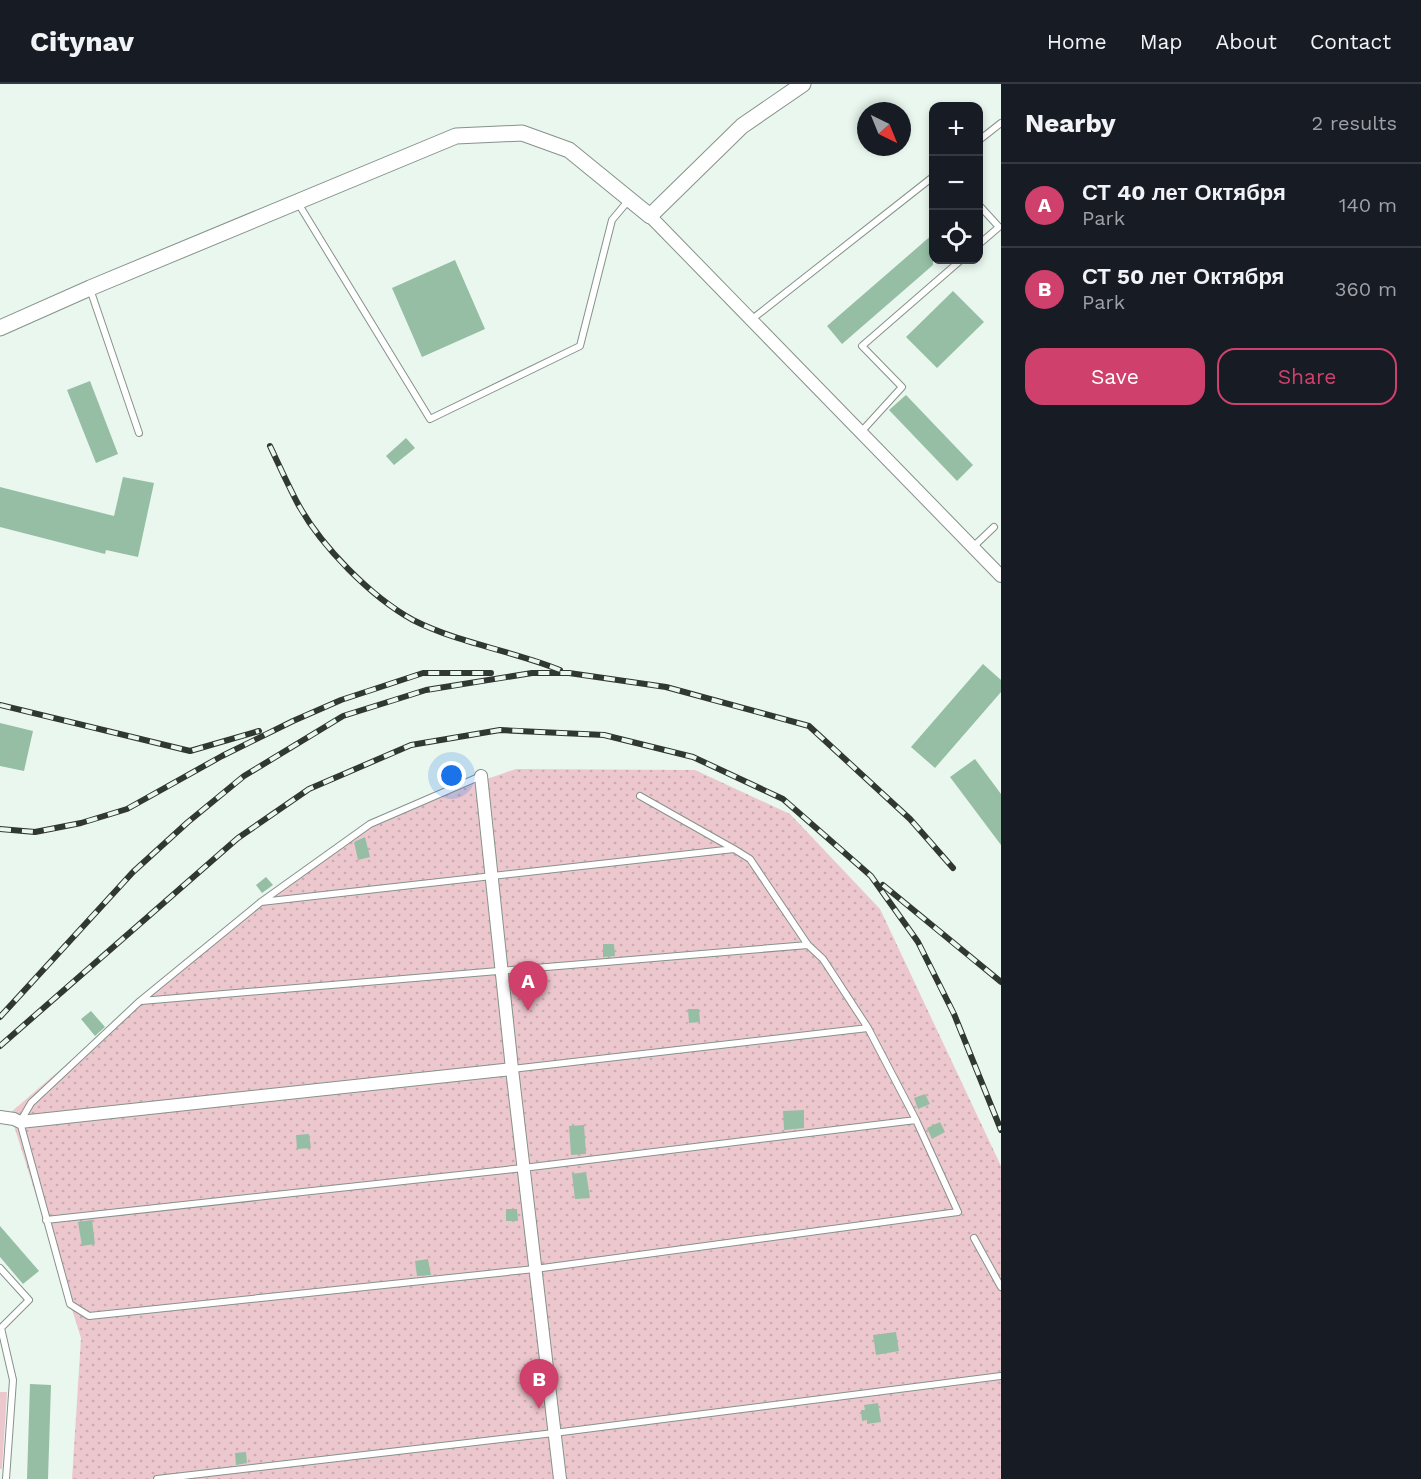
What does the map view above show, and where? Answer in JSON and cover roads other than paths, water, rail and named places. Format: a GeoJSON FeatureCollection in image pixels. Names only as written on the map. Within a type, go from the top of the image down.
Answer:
{"type":"FeatureCollection","features":[{"type":"Feature","properties":{"kind":"street"},"geometry":{"type":"LineString","coordinates":[[650,216],[742,126],[803,84]]}},
{"type":"Feature","properties":{"kind":"street"},"geometry":{"type":"LineString","coordinates":[[0,328],[90,288],[456,136],[522,133],[569,150],[650,216],[1001,576]]}},
{"type":"Feature","properties":{"kind":"street"},"geometry":{"type":"LineString","coordinates":[[481,776],[523,1168],[560,1479]]}},
{"type":"Feature","properties":{"kind":"street"},"geometry":{"type":"LineString","coordinates":[[0,1117],[20,1122],[512,1069]]}},
{"type":"Feature","properties":{"kind":"lane"},"geometry":{"type":"LineString","coordinates":[[983,137],[1001,123]]}},
{"type":"Feature","properties":{"kind":"lane"},"geometry":{"type":"LineString","coordinates":[[751,320],[929,179]]}},
{"type":"Feature","properties":{"kind":"lane"},"geometry":{"type":"LineString","coordinates":[[298,202],[430,419],[580,346],[612,220],[629,200]]}},
{"type":"Feature","properties":{"kind":"lane"},"geometry":{"type":"LineString","coordinates":[[983,209],[999,227],[983,241]]}},
{"type":"Feature","properties":{"kind":"lane"},"geometry":{"type":"LineString","coordinates":[[861,433],[902,387],[862,346],[956,264]]}},
{"type":"Feature","properties":{"kind":"lane"},"geometry":{"type":"LineString","coordinates":[[90,288],[139,433]]}},
{"type":"Feature","properties":{"kind":"lane"},"geometry":{"type":"LineString","coordinates":[[972,547],[994,527]]}},
{"type":"Feature","properties":{"kind":"lane"},"geometry":{"type":"LineString","coordinates":[[481,776],[370,824],[261,902],[140,1000],[31,1103],[20,1122],[70,1304],[89,1316],[535,1269],[958,1212],[916,1120],[868,1028],[823,959],[808,945],[750,859],[640,796]]}},
{"type":"Feature","properties":{"kind":"lane"},"geometry":{"type":"LineString","coordinates":[[261,902],[734,849]]}},
{"type":"Feature","properties":{"kind":"lane"},"geometry":{"type":"LineString","coordinates":[[140,1000],[808,945]]}},
{"type":"Feature","properties":{"kind":"lane"},"geometry":{"type":"LineString","coordinates":[[512,1069],[868,1028]]}},
{"type":"Feature","properties":{"kind":"lane"},"geometry":{"type":"LineString","coordinates":[[46,1220],[523,1168],[916,1120]]}},
{"type":"Feature","properties":{"kind":"lane"},"geometry":{"type":"LineString","coordinates":[[974,1238],[1001,1287]]}},
{"type":"Feature","properties":{"kind":"lane"},"geometry":{"type":"LineString","coordinates":[[0,1268],[29,1300],[0,1328],[13,1380],[6,1479]]}},
{"type":"Feature","properties":{"kind":"lane"},"geometry":{"type":"LineString","coordinates":[[157,1479],[554,1433],[1001,1376]]}},
{"type":"Feature","properties":{"kind":"railway"},"geometry":{"type":"LineString","coordinates":[[270,446],[298,504],[320,537],[348,569],[381,598],[413,620],[430,628],[560,670]]}},
{"type":"Feature","properties":{"kind":"railway"},"geometry":{"type":"LineString","coordinates":[[0,829],[35,832],[81,823],[127,809],[222,756],[293,721],[341,700],[423,673],[491,673]]}},
{"type":"Feature","properties":{"kind":"railway"},"geometry":{"type":"LineString","coordinates":[[0,1017],[133,872],[188,822],[244,776],[343,716],[426,690],[532,673],[569,673],[666,687],[809,726],[910,819],[953,868]]}},
{"type":"Feature","properties":{"kind":"railway"},"geometry":{"type":"LineString","coordinates":[[0,705],[190,751],[259,731]]}},
{"type":"Feature","properties":{"kind":"railway"},"geometry":{"type":"LineString","coordinates":[[0,1046],[238,838],[309,789],[411,745],[500,730],[604,735],[693,757],[783,799],[871,876],[918,942],[954,1014],[1001,1130]]}},
{"type":"Feature","properties":{"kind":"railway"},"geometry":{"type":"LineString","coordinates":[[883,885],[1001,982]]}},
{"type":"Feature","properties":{"kind":"place","name":"СТ 40 лет Октября"},"geometry":{"type":"Point","coordinates":[528,1011]}},
{"type":"Feature","properties":{"kind":"place","name":"СТ 50 лет Октября"},"geometry":{"type":"Point","coordinates":[539,1409]}}]}
